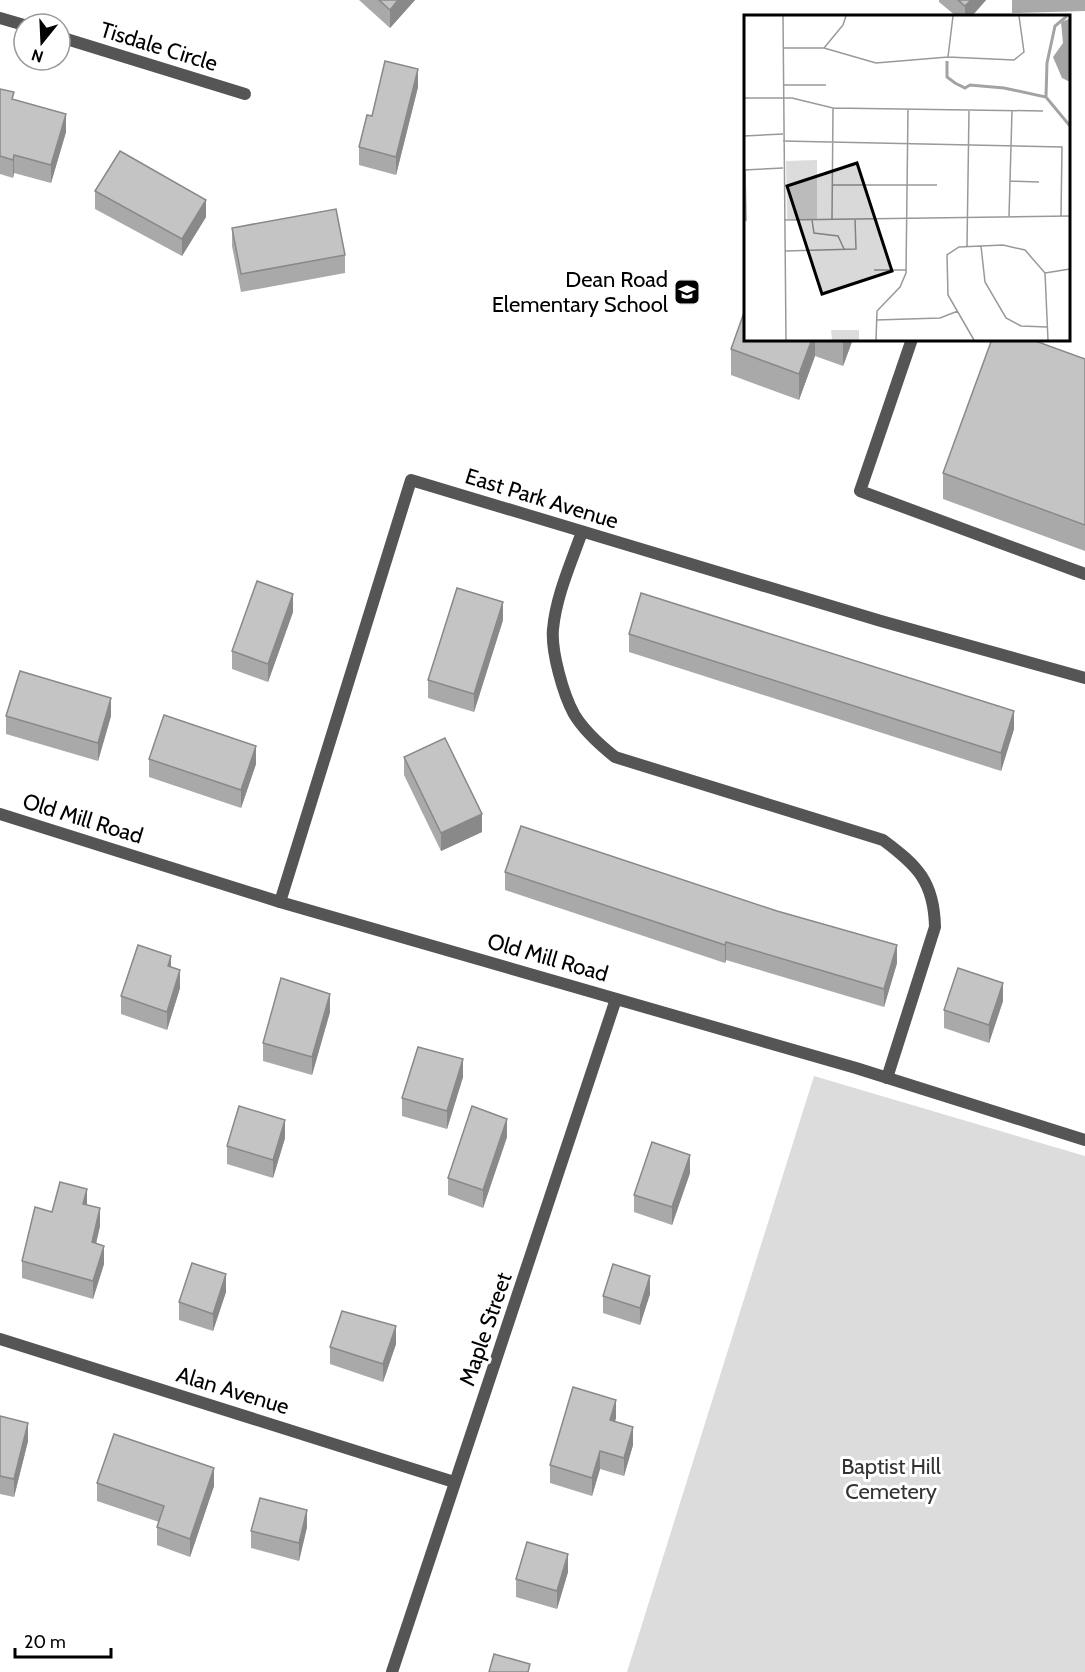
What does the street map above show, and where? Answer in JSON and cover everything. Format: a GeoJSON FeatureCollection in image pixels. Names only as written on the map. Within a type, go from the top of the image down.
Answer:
{"type":"FeatureCollection","features":[{"type":"Feature","properties":{"kind":"street","name":"Tisdale Circle"},"geometry":{"type":"LineString","coordinates":[[72,41],[245,94]]}},
{"type":"Feature","properties":{"kind":"street"},"geometry":{"type":"LineString","coordinates":[[912,340],[860,491],[1085,574]]}},
{"type":"Feature","properties":{"kind":"street","name":"East Park Avenue"},"geometry":{"type":"LineString","coordinates":[[280,902],[411,480],[881,621],[1085,678]]}},
{"type":"Feature","properties":{"kind":"street"},"geometry":{"type":"LineString","coordinates":[[582,531],[558,603],[553,631],[557,664],[574,713],[594,739],[615,757],[883,840],[903,854],[930,887],[934,904],[935,927],[887,1078]]}},
{"type":"Feature","properties":{"kind":"street","name":"Old Mill Road"},"geometry":{"type":"LineString","coordinates":[[0,814],[280,902],[887,1078],[1085,1140]]}},
{"type":"Feature","properties":{"kind":"street","name":"Maple Street"},"geometry":{"type":"LineString","coordinates":[[392,1672],[616,999]]}},
{"type":"Feature","properties":{"kind":"street","name":"Alan Avenue"},"geometry":{"type":"LineString","coordinates":[[0,1339],[454,1482]]}},
{"type":"Feature","properties":{"kind":"green space","name":"Baptist Hill Cemetery"},"geometry":{"type":"Polygon","coordinates":[[[814,1076],[1085,1156],[1085,1672],[627,1672],[814,1076]]]}},
{"type":"Feature","properties":{"kind":"building"},"geometry":{"type":"Polygon","coordinates":[[[379,0],[398,0],[390,10],[379,0]]]}},
{"type":"Feature","properties":{"kind":"building"},"geometry":{"type":"Polygon","coordinates":[[[958,0],[971,0],[965,6],[958,0]]]}},
{"type":"Feature","properties":{"kind":"building"},"geometry":{"type":"Polygon","coordinates":[[[385,61],[418,69],[396,157],[359,147],[367,115],[372,116],[385,61]]]}},
{"type":"Feature","properties":{"kind":"building"},"geometry":{"type":"Polygon","coordinates":[[[0,89],[14,92],[12,99],[66,114],[51,165],[14,155],[13,160],[0,156],[0,89]]]}},
{"type":"Feature","properties":{"kind":"building"},"geometry":{"type":"Polygon","coordinates":[[[120,151],[206,200],[182,239],[95,191],[120,151]]]}},
{"type":"Feature","properties":{"kind":"building"},"geometry":{"type":"Polygon","coordinates":[[[336,209],[345,255],[241,274],[232,228],[336,209]]]}},
{"type":"Feature","properties":{"kind":"building"},"geometry":{"type":"Polygon","coordinates":[[[744,313],[744,340],[812,340],[799,374],[731,349],[744,313]]]}},
{"type":"Feature","properties":{"kind":"building"},"geometry":{"type":"Polygon","coordinates":[[[992,340],[1033,340],[1085,359],[1085,525],[943,473],[992,340]]]}},
{"type":"Feature","properties":{"kind":"building"},"geometry":{"type":"Polygon","coordinates":[[[257,581],[293,594],[268,664],[232,651],[257,581]]]}},
{"type":"Feature","properties":{"kind":"building"},"geometry":{"type":"Polygon","coordinates":[[[457,588],[503,602],[474,694],[428,680],[457,588]]]}},
{"type":"Feature","properties":{"kind":"building"},"geometry":{"type":"Polygon","coordinates":[[[641,593],[1014,711],[1001,753],[629,634],[641,593]]]}},
{"type":"Feature","properties":{"kind":"building"},"geometry":{"type":"Polygon","coordinates":[[[20,671],[111,698],[98,743],[6,716],[20,671]]]}},
{"type":"Feature","properties":{"kind":"building"},"geometry":{"type":"Polygon","coordinates":[[[164,715],[256,746],[241,790],[149,759],[164,715]]]}},
{"type":"Feature","properties":{"kind":"building"},"geometry":{"type":"Polygon","coordinates":[[[445,738],[482,814],[441,833],[404,757],[445,738]]]}},
{"type":"Feature","properties":{"kind":"building"},"geometry":{"type":"Polygon","coordinates":[[[521,826],[777,911],[897,945],[884,989],[726,942],[725,945],[505,872],[521,826]]]}},
{"type":"Feature","properties":{"kind":"building"},"geometry":{"type":"Polygon","coordinates":[[[138,945],[171,956],[168,966],[180,970],[167,1012],[121,996],[138,945]]]}},
{"type":"Feature","properties":{"kind":"building"},"geometry":{"type":"Polygon","coordinates":[[[958,968],[1003,983],[989,1025],[944,1010],[958,968]]]}},
{"type":"Feature","properties":{"kind":"building"},"geometry":{"type":"Polygon","coordinates":[[[281,978],[330,994],[312,1057],[263,1043],[281,978]]]}},
{"type":"Feature","properties":{"kind":"building"},"geometry":{"type":"Polygon","coordinates":[[[418,1047],[463,1059],[447,1111],[402,1098],[418,1047]]]}},
{"type":"Feature","properties":{"kind":"building"},"geometry":{"type":"Polygon","coordinates":[[[239,1106],[285,1120],[273,1160],[227,1146],[239,1106]]]}},
{"type":"Feature","properties":{"kind":"building"},"geometry":{"type":"Polygon","coordinates":[[[472,1106],[507,1119],[483,1190],[448,1178],[472,1106]]]}},
{"type":"Feature","properties":{"kind":"building"},"geometry":{"type":"Polygon","coordinates":[[[652,1142],[690,1155],[672,1207],[634,1195],[652,1142]]]}},
{"type":"Feature","properties":{"kind":"building"},"geometry":{"type":"Polygon","coordinates":[[[60,1182],[87,1189],[83,1204],[100,1208],[92,1242],[104,1246],[93,1281],[22,1261],[35,1207],[52,1212],[60,1182]]]}},
{"type":"Feature","properties":{"kind":"building"},"geometry":{"type":"Polygon","coordinates":[[[192,1263],[226,1274],[213,1314],[179,1302],[192,1263]]]}},
{"type":"Feature","properties":{"kind":"building"},"geometry":{"type":"Polygon","coordinates":[[[613,1264],[650,1276],[640,1308],[603,1296],[613,1264]]]}},
{"type":"Feature","properties":{"kind":"building"},"geometry":{"type":"Polygon","coordinates":[[[342,1311],[396,1326],[383,1364],[330,1347],[342,1311]]]}},
{"type":"Feature","properties":{"kind":"building"},"geometry":{"type":"Polygon","coordinates":[[[573,1387],[616,1400],[610,1420],[633,1427],[624,1458],[600,1451],[592,1478],[550,1465],[573,1387]]]}},
{"type":"Feature","properties":{"kind":"building"},"geometry":{"type":"Polygon","coordinates":[[[0,1416],[28,1423],[14,1479],[0,1476],[0,1416]]]}},
{"type":"Feature","properties":{"kind":"building"},"geometry":{"type":"Polygon","coordinates":[[[114,1434],[214,1468],[190,1539],[157,1527],[164,1506],[97,1483],[114,1434]]]}},
{"type":"Feature","properties":{"kind":"building"},"geometry":{"type":"Polygon","coordinates":[[[260,1498],[307,1510],[299,1543],[251,1531],[260,1498]]]}},
{"type":"Feature","properties":{"kind":"building"},"geometry":{"type":"Polygon","coordinates":[[[527,1542],[568,1554],[557,1591],[516,1579],[527,1542]]]}},
{"type":"Feature","properties":{"kind":"building"},"geometry":{"type":"Polygon","coordinates":[[[494,1654],[530,1664],[528,1672],[489,1672],[494,1654]]]}},
{"type":"Feature","properties":{"kind":"place","name":"Dean Road Elementary School"},"geometry":{"type":"Point","coordinates":[687,292]}}]}
